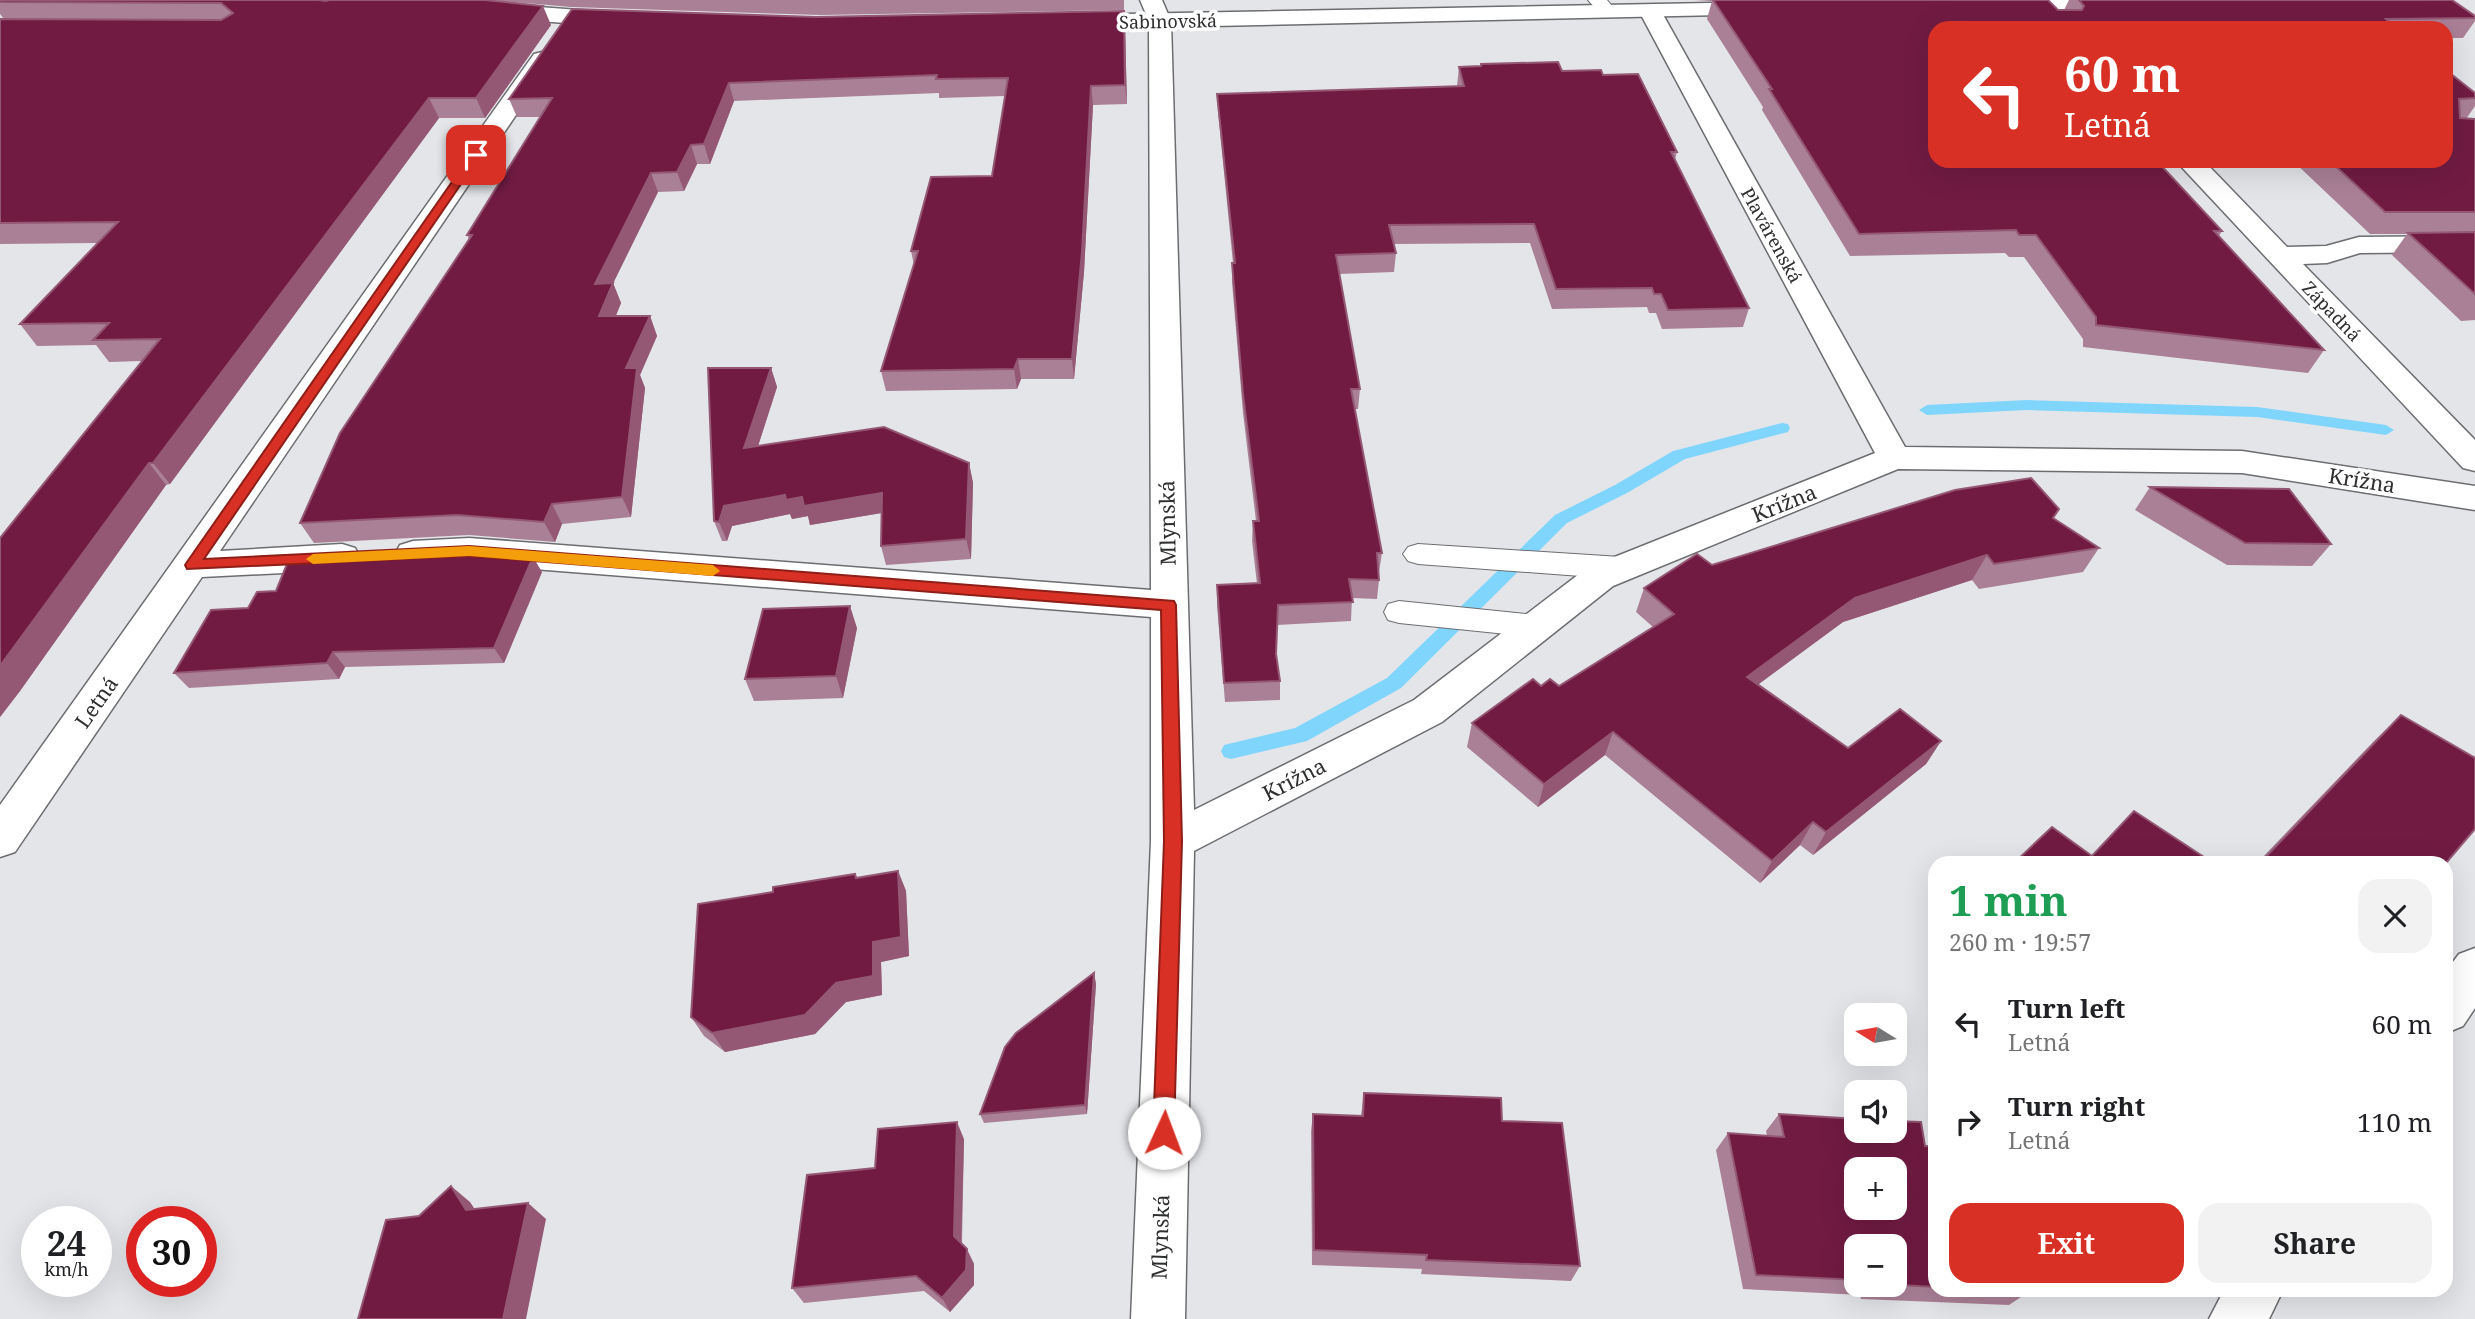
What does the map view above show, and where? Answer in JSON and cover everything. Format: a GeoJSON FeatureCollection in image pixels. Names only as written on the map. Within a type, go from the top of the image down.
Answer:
{"type":"FeatureCollection","features":[{"type":"Feature","properties":{"kind":"street"},"geometry":{"type":"LineString","coordinates":[[394,0],[639,21]]}},
{"type":"Feature","properties":{"kind":"street"},"geometry":{"type":"LineString","coordinates":[[1972,6],[2136,2]]}},
{"type":"Feature","properties":{"kind":"street"},"geometry":{"type":"LineString","coordinates":[[2040,5],[2055,21]]}},
{"type":"Feature","properties":{"kind":"street","name":"Sabinovská"},"geometry":{"type":"LineString","coordinates":[[1047,22],[1156,11],[1602,6],[1650,11],[1784,9]]}},
{"type":"Feature","properties":{"kind":"street","name":"Mlynská"},"geometry":{"type":"LineString","coordinates":[[1156,11],[1173,841],[1157,1319]]}},
{"type":"Feature","properties":{"kind":"street","name":"Plavárenská"},"geometry":{"type":"LineString","coordinates":[[1650,11],[1895,458]]}},
{"type":"Feature","properties":{"kind":"street","name":"Letná"},"geometry":{"type":"LineString","coordinates":[[0,839],[571,17]]}},
{"type":"Feature","properties":{"kind":"street","name":"Západná"},"geometry":{"type":"LineString","coordinates":[[2196,168],[2475,460]]}},
{"type":"Feature","properties":{"kind":"street"},"geometry":{"type":"LineString","coordinates":[[2280,256],[2327,254],[2360,244],[2475,244]]}},
{"type":"Feature","properties":{"kind":"street","name":"Krížna"},"geometry":{"type":"LineString","coordinates":[[1173,841],[1428,711],[1600,577],[1895,458],[2242,462],[2475,498]]}},
{"type":"Feature","properties":{"kind":"street"},"geometry":{"type":"LineString","coordinates":[[192,565],[469,551],[1168,605]]}},
{"type":"Feature","properties":{"kind":"street"},"geometry":{"type":"LineString","coordinates":[[2453,1001],[2475,970]]}},
{"type":"Feature","properties":{"kind":"street"},"geometry":{"type":"LineString","coordinates":[[2235,1319],[2251,1297]]}},
{"type":"Feature","properties":{"kind":"lane"},"geometry":{"type":"LineString","coordinates":[[1418,554],[1620,568]]}},
{"type":"Feature","properties":{"kind":"lane"},"geometry":{"type":"LineString","coordinates":[[1414,614],[1536,626]]}},
{"type":"Feature","properties":{"kind":"building"},"geometry":{"type":"Polygon","coordinates":[[[0,0],[485,0],[543,6],[476,98],[429,98],[153,463],[149,463],[0,666],[0,538],[160,339],[93,340],[109,323],[20,324],[118,222],[0,223],[0,19],[221,20],[233,13],[221,3],[0,0]]]}},
{"type":"Feature","properties":{"kind":"building"},"geometry":{"type":"Polygon","coordinates":[[[1713,0],[2048,0],[2058,10],[2082,10],[2084,6],[2079,0],[2452,0],[2475,16],[2386,19],[2388,21],[1928,21],[1928,168],[2164,168],[2222,231],[2214,231],[2324,350],[2096,325],[2096,317],[2036,235],[2019,235],[2016,230],[1859,234],[1769,89],[1772,89],[1713,0]]]}},
{"type":"Feature","properties":{"kind":"building"},"geometry":{"type":"Polygon","coordinates":[[[572,9],[816,17],[1124,11],[1125,85],[1091,86],[1082,252],[1072,359],[1018,359],[1014,369],[881,371],[918,251],[911,251],[931,177],[992,176],[1008,78],[936,79],[937,75],[729,83],[704,144],[691,145],[677,172],[651,173],[595,284],[613,283],[599,316],[650,316],[626,368],[637,368],[622,497],[552,504],[544,522],[457,515],[300,523],[340,433],[472,235],[467,235],[552,98],[509,99],[572,9]]]}},
{"type":"Feature","properties":{"kind":"building"},"geometry":{"type":"Polygon","coordinates":[[[1558,62],[1562,71],[1601,70],[1603,75],[1638,74],[1677,152],[1671,152],[1749,308],[1668,310],[1661,294],[1654,294],[1652,288],[1556,289],[1534,224],[1389,225],[1396,253],[1336,255],[1360,389],[1351,389],[1382,553],[1377,553],[1379,580],[1349,579],[1353,602],[1278,605],[1276,654],[1280,681],[1224,683],[1217,585],[1260,583],[1253,521],[1259,521],[1243,394],[1232,263],[1235,263],[1217,94],[1464,86],[1459,67],[1558,62]]]}},
{"type":"Feature","properties":{"kind":"building"},"geometry":{"type":"Polygon","coordinates":[[[2453,76],[2475,93],[2475,98],[2459,99],[2460,118],[2475,119],[2475,212],[2385,212],[2338,168],[2453,168],[2453,76]]]}},
{"type":"Feature","properties":{"kind":"building"},"geometry":{"type":"Polygon","coordinates":[[[2475,232],[2475,294],[2408,233],[2475,232]]]}},
{"type":"Feature","properties":{"kind":"building"},"geometry":{"type":"Polygon","coordinates":[[[708,368],[771,368],[744,448],[884,427],[969,463],[966,539],[881,546],[882,493],[804,506],[802,497],[786,500],[785,495],[724,506],[719,522],[714,521],[708,368]]]}},
{"type":"Feature","properties":{"kind":"building"},"geometry":{"type":"Polygon","coordinates":[[[2031,478],[2059,509],[2053,518],[2099,548],[1994,564],[1987,555],[1855,598],[1747,677],[1848,748],[1900,709],[1941,741],[1826,832],[1813,822],[1772,861],[1613,732],[1544,784],[1472,723],[1533,679],[1541,686],[1550,679],[1559,686],[1674,614],[1644,588],[1697,554],[1712,565],[1955,490],[2031,478]]]}},
{"type":"Feature","properties":{"kind":"building"},"geometry":{"type":"Polygon","coordinates":[[[2150,487],[2289,489],[2331,544],[2245,543],[2150,487]]]}},
{"type":"Feature","properties":{"kind":"building"},"geometry":{"type":"Polygon","coordinates":[[[459,551],[533,557],[494,648],[333,652],[327,663],[174,673],[211,610],[248,608],[257,592],[276,591],[289,559],[459,551]]]}},
{"type":"Feature","properties":{"kind":"building"},"geometry":{"type":"Polygon","coordinates":[[[850,606],[836,676],[745,679],[763,609],[850,606]]]}},
{"type":"Feature","properties":{"kind":"building"},"geometry":{"type":"Polygon","coordinates":[[[2401,715],[2475,758],[2475,829],[2452,856],[2267,856],[2401,715]]]}},
{"type":"Feature","properties":{"kind":"building"},"geometry":{"type":"Polygon","coordinates":[[[2134,811],[2202,856],[2092,856],[2134,811]]]}},
{"type":"Feature","properties":{"kind":"building"},"geometry":{"type":"Polygon","coordinates":[[[2052,827],[2092,856],[2021,856],[2052,827]]]}},
{"type":"Feature","properties":{"kind":"building"},"geometry":{"type":"Polygon","coordinates":[[[898,871],[901,937],[873,942],[873,976],[836,983],[805,1015],[712,1033],[691,1017],[698,904],[773,892],[773,887],[855,874],[856,878],[898,871]]]}},
{"type":"Feature","properties":{"kind":"building"},"geometry":{"type":"Polygon","coordinates":[[[1094,973],[1085,1105],[980,1114],[1005,1047],[1016,1033],[1094,973]]]}},
{"type":"Feature","properties":{"kind":"building"},"geometry":{"type":"Polygon","coordinates":[[[1364,1093],[1501,1098],[1502,1121],[1562,1123],[1580,1266],[1426,1260],[1427,1255],[1314,1250],[1313,1114],[1363,1116],[1364,1093]]]}},
{"type":"Feature","properties":{"kind":"building"},"geometry":{"type":"Polygon","coordinates":[[[1779,1114],[1844,1118],[1844,1143],[1907,1143],[1907,1121],[1921,1122],[1925,1146],[1928,1146],[1928,1287],[1907,1285],[1907,1234],[1844,1234],[1844,1279],[1756,1275],[1728,1133],[1784,1137],[1779,1114]]]}},
{"type":"Feature","properties":{"kind":"building"},"geometry":{"type":"Polygon","coordinates":[[[957,1122],[954,1236],[967,1249],[966,1270],[942,1298],[916,1276],[792,1288],[807,1175],[875,1168],[878,1129],[957,1122]]]}},
{"type":"Feature","properties":{"kind":"building"},"geometry":{"type":"Polygon","coordinates":[[[451,1186],[466,1210],[528,1203],[503,1319],[358,1319],[386,1220],[419,1216],[451,1186]]]}},
{"type":"Feature","properties":{"kind":"waterway"},"geometry":{"type":"LineString","coordinates":[[1927,410],[2027,405],[2257,412],[2386,430]]}},
{"type":"Feature","properties":{"kind":"waterway"},"geometry":{"type":"LineString","coordinates":[[1231,751],[1300,735],[1394,683],[1561,519],[1621,489],[1679,455],[1782,428]]}},
{"type":"Feature","properties":{"kind":"slow traffic"},"geometry":{"type":"LineString","coordinates":[[313,559],[469,551],[713,571]]}},
{"type":"Feature","properties":{"kind":"route"},"geometry":{"type":"LineString","coordinates":[[476,155],[192,565],[469,551],[1127,604],[1168,605],[1173,841],[1164,1133]]}}]}
